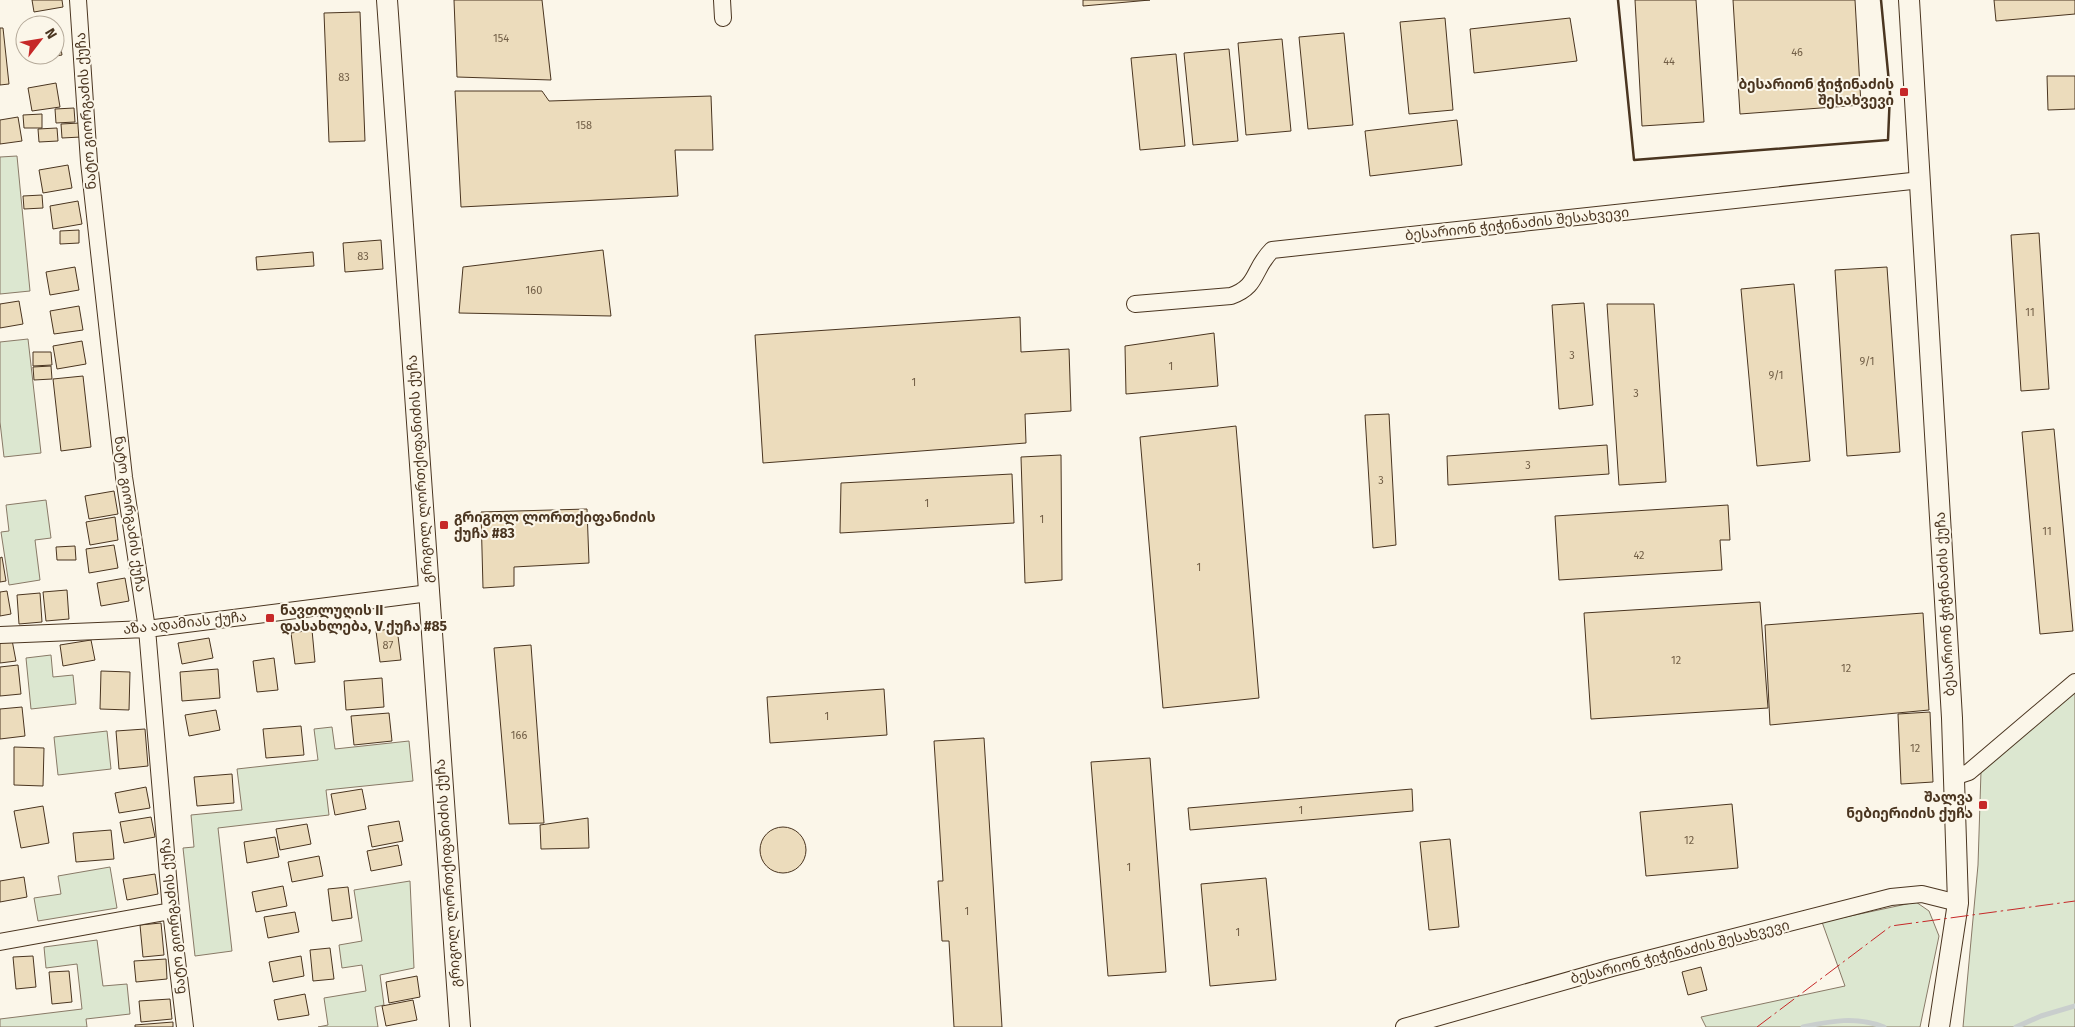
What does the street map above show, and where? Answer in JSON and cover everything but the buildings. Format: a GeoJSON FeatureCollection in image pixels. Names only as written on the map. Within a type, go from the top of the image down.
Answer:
{"type":"FeatureCollection","features":[{"type":"Feature","properties":{"kind":"street","name":"ნატო გიორგაძის ქუჩა"},"geometry":{"type":"LineString","coordinates":[[78,0],[90,172],[124,477],[147,628],[171,911],[184,1027]]}},
{"type":"Feature","properties":{"kind":"street","name":"გრიგოლ ლორთქიფანიძის ქუჩა"},"geometry":{"type":"LineString","coordinates":[[387,0],[460,1027]]}},
{"type":"Feature","properties":{"kind":"street"},"geometry":{"type":"LineString","coordinates":[[722,0],[723,18]]}},
{"type":"Feature","properties":{"kind":"street","name":"ბესარიონ ჭიჭინაძის ქუჩა"},"geometry":{"type":"LineString","coordinates":[[1909,0],[1922,180],[1954,777],[1958,903],[1939,1027]]}},
{"type":"Feature","properties":{"kind":"street","name":"ბესარიონ ჭიჭინაძის შესახვევი"},"geometry":{"type":"LineString","coordinates":[[1135,304],[1230,296],[1243,292],[1254,282],[1255,272],[1272,250],[1922,180]]}},
{"type":"Feature","properties":{"kind":"street","name":"აზა ადამიას ქუჩა"},"geometry":{"type":"LineString","coordinates":[[0,635],[147,628],[429,593]]}},
{"type":"Feature","properties":{"kind":"street"},"geometry":{"type":"LineString","coordinates":[[1954,777],[1969,772],[2075,682]]}},
{"type":"Feature","properties":{"kind":"street","name":"ბესარიონ ჭიჭინაძის შესახვევი"},"geometry":{"type":"LineString","coordinates":[[1404,1027],[1612,968],[1891,897],[1922,894],[1958,903]]}},
{"type":"Feature","properties":{"kind":"street"},"geometry":{"type":"LineString","coordinates":[[0,942],[171,911]]}},
{"type":"Feature","properties":{"kind":"green space"},"geometry":{"type":"Polygon","coordinates":[[[17,156],[30,291],[0,294],[0,157],[17,156]]]}},
{"type":"Feature","properties":{"kind":"green space"},"geometry":{"type":"Polygon","coordinates":[[[28,339],[41,453],[4,457],[0,422],[0,342],[28,339]]]}},
{"type":"Feature","properties":{"kind":"green space"},"geometry":{"type":"Polygon","coordinates":[[[46,500],[51,538],[35,540],[40,580],[9,585],[1,532],[9,531],[6,505],[46,500]]]}},
{"type":"Feature","properties":{"kind":"green space"},"geometry":{"type":"Polygon","coordinates":[[[51,655],[53,677],[73,675],[76,704],[31,709],[26,658],[51,655]]]}},
{"type":"Feature","properties":{"kind":"green space"},"geometry":{"type":"Polygon","coordinates":[[[2075,692],[2075,1027],[1963,1027],[1978,865],[1981,771],[2075,692]]]}},
{"type":"Feature","properties":{"kind":"green space"},"geometry":{"type":"Polygon","coordinates":[[[332,727],[335,749],[409,741],[413,781],[326,790],[329,815],[218,828],[232,951],[195,956],[183,848],[194,847],[191,815],[242,810],[237,769],[318,760],[314,729],[332,727]]]}},
{"type":"Feature","properties":{"kind":"green space"},"geometry":{"type":"Polygon","coordinates":[[[107,731],[111,769],[58,775],[54,737],[107,731]]]}},
{"type":"Feature","properties":{"kind":"green space"},"geometry":{"type":"Polygon","coordinates":[[[110,867],[117,908],[38,921],[34,898],[61,894],[58,876],[110,867]]]}},
{"type":"Feature","properties":{"kind":"green space"},"geometry":{"type":"Polygon","coordinates":[[[410,881],[414,968],[380,975],[384,1005],[375,1007],[378,1027],[318,1027],[328,1025],[324,998],[366,991],[362,965],[342,968],[339,945],[362,941],[354,890],[410,881]]]}},
{"type":"Feature","properties":{"kind":"green space"},"geometry":{"type":"Polygon","coordinates":[[[1916,902],[1929,911],[1939,936],[1920,1027],[1706,1027],[1701,1017],[1845,986],[1822,922],[1916,902]]]}},
{"type":"Feature","properties":{"kind":"green space"},"geometry":{"type":"Polygon","coordinates":[[[97,940],[103,986],[127,984],[130,1014],[86,1019],[87,1027],[0,1027],[0,1019],[82,1009],[77,964],[46,968],[44,947],[97,940]]]}},
{"type":"Feature","properties":{"kind":"waterway"},"geometry":{"type":"LineString","coordinates":[[2016,1027],[2041,1016],[2075,1006]]}},
{"type":"Feature","properties":{"kind":"waterway"},"geometry":{"type":"LineString","coordinates":[[1803,1027],[1834,1021],[1863,1022],[1884,1027]]}},
{"type":"Feature","properties":{"kind":"wall"},"geometry":{"type":"LineString","coordinates":[[1618,0],[1634,160],[1888,140],[1890,93],[1881,0]]}},
{"type":"Feature","properties":{"kind":"power"},"geometry":{"type":"LineString","coordinates":[[1757,1027],[1891,926],[2075,901]]}},
{"type":"Feature","properties":{"kind":"place","name":"ბესარიონ ჭიჭინაძის შესახვევი"},"geometry":{"type":"Point","coordinates":[1904,92]}},
{"type":"Feature","properties":{"kind":"place","name":"გრიგოლ ლორთქიფანიძის ქუჩა #83"},"geometry":{"type":"Point","coordinates":[444,525]}},
{"type":"Feature","properties":{"kind":"place","name":"ნავთლუღის II დასახლება, V ქუჩა #85"},"geometry":{"type":"Point","coordinates":[270,618]}},
{"type":"Feature","properties":{"kind":"place","name":"შალვა ნებიერიძის ქუჩა"},"geometry":{"type":"Point","coordinates":[1983,805]}}]}
